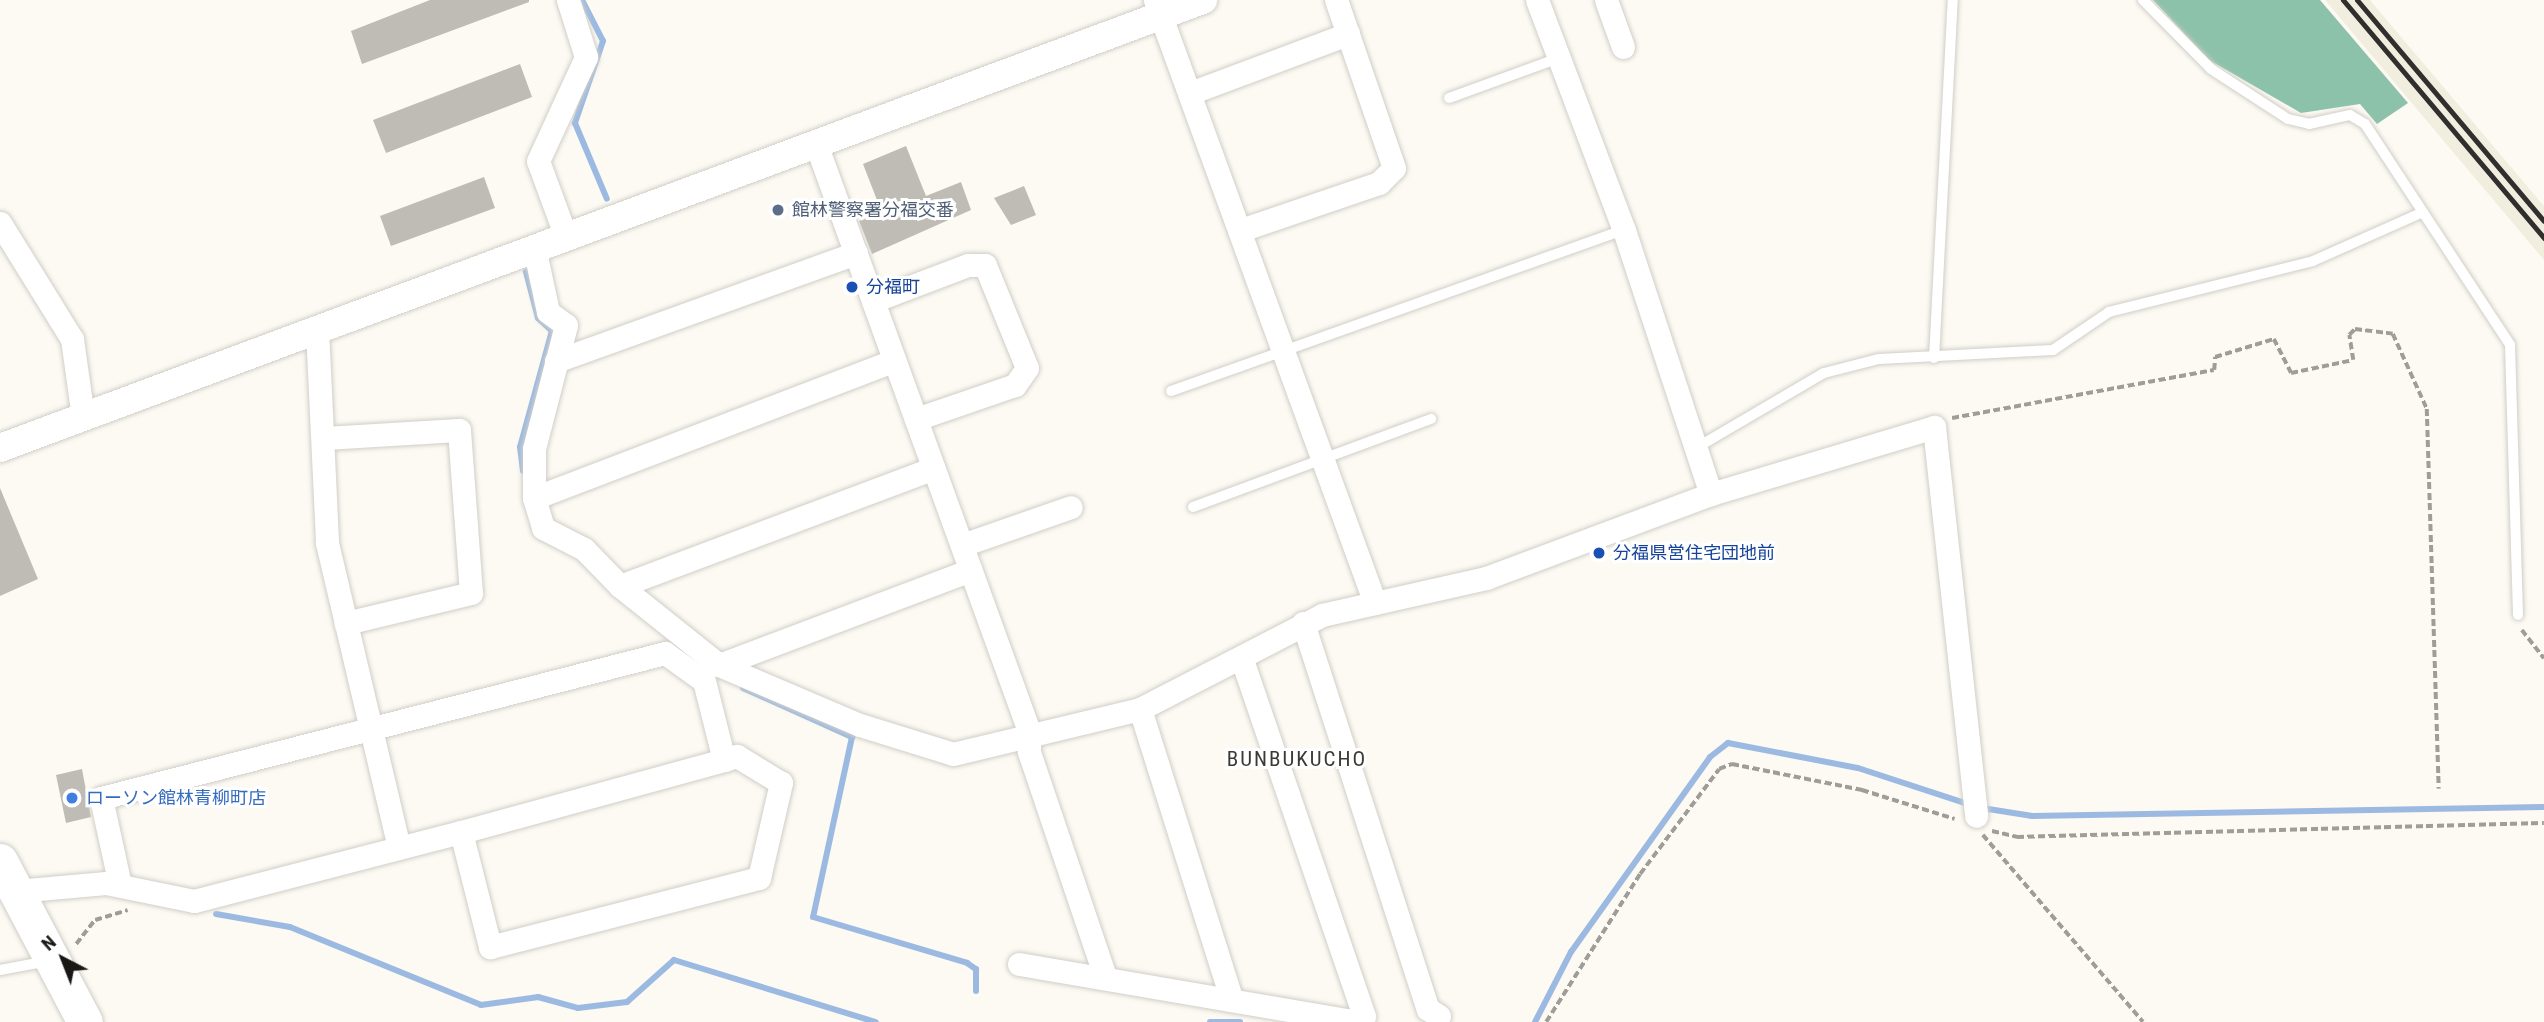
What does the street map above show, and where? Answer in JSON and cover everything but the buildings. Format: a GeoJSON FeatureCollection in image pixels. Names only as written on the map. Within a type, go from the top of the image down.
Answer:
{"type":"FeatureCollection","features":[{"type":"Feature","properties":{"kind":"main road"},"geometry":{"type":"LineString","coordinates":[[0,860],[16,891],[63,955],[74,1016]]}},
{"type":"Feature","properties":{"kind":"street"},"geometry":{"type":"LineString","coordinates":[[566,237],[538,161],[586,57],[568,0]]}},
{"type":"Feature","properties":{"kind":"street"},"geometry":{"type":"LineString","coordinates":[[0,448],[816,144],[1158,8],[1203,0]]}},
{"type":"Feature","properties":{"kind":"street"},"geometry":{"type":"LineString","coordinates":[[1241,230],[1388,177],[1393,156],[1336,0]]}},
{"type":"Feature","properties":{"kind":"street"},"geometry":{"type":"LineString","coordinates":[[1537,0],[1624,230],[1711,494]]}},
{"type":"Feature","properties":{"kind":"street"},"geometry":{"type":"LineString","coordinates":[[1606,0],[1623,47]]}},
{"type":"Feature","properties":{"kind":"street"},"geometry":{"type":"LineString","coordinates":[[1158,8],[1375,604]]}},
{"type":"Feature","properties":{"kind":"street"},"geometry":{"type":"LineString","coordinates":[[1190,93],[1348,34]]}},
{"type":"Feature","properties":{"kind":"street"},"geometry":{"type":"LineString","coordinates":[[816,144],[1030,731],[1029,752],[1105,977]]}},
{"type":"Feature","properties":{"kind":"street"},"geometry":{"type":"LineString","coordinates":[[0,223],[72,338],[83,417]]}},
{"type":"Feature","properties":{"kind":"street"},"geometry":{"type":"LineString","coordinates":[[534,247],[548,312],[566,326],[534,449],[534,498],[543,528],[584,549],[620,586],[719,665],[860,726],[953,754],[1030,731],[1140,709],[1242,659],[1303,622],[1523,566],[1711,494],[1934,427],[1975,814]]}},
{"type":"Feature","properties":{"kind":"street"},"geometry":{"type":"LineString","coordinates":[[556,362],[856,253]]}},
{"type":"Feature","properties":{"kind":"street"},"geometry":{"type":"LineString","coordinates":[[873,301],[968,265],[985,265],[1027,368],[1015,385],[916,419]]}},
{"type":"Feature","properties":{"kind":"street"},"geometry":{"type":"LineString","coordinates":[[317,329],[327,543],[399,848]]}},
{"type":"Feature","properties":{"kind":"street"},"geometry":{"type":"LineString","coordinates":[[534,498],[895,360]]}},
{"type":"Feature","properties":{"kind":"street"},"geometry":{"type":"LineString","coordinates":[[324,438],[459,430],[471,593],[346,623]]}},
{"type":"Feature","properties":{"kind":"street"},"geometry":{"type":"LineString","coordinates":[[620,586],[934,468]]}},
{"type":"Feature","properties":{"kind":"street"},"geometry":{"type":"LineString","coordinates":[[962,545],[1071,507]]}},
{"type":"Feature","properties":{"kind":"street"},"geometry":{"type":"LineString","coordinates":[[719,665],[971,570]]}},
{"type":"Feature","properties":{"kind":"street"},"geometry":{"type":"LineString","coordinates":[[1303,622],[1428,1009],[1438,1016]]}},
{"type":"Feature","properties":{"kind":"street"},"geometry":{"type":"LineString","coordinates":[[120,886],[101,798],[665,653],[704,681],[724,760]]}},
{"type":"Feature","properties":{"kind":"street"},"geometry":{"type":"LineString","coordinates":[[1019,964],[1354,1021],[1364,1016],[1242,659]]}},
{"type":"Feature","properties":{"kind":"street"},"geometry":{"type":"LineString","coordinates":[[1140,709],[1232,999]]}},
{"type":"Feature","properties":{"kind":"street"},"geometry":{"type":"LineString","coordinates":[[16,891],[120,886],[147,894],[194,901],[461,832],[737,756],[781,783],[759,878],[490,947],[461,832]]}},
{"type":"Feature","properties":{"kind":"lane"},"geometry":{"type":"LineString","coordinates":[[1934,358],[1953,0]]}},
{"type":"Feature","properties":{"kind":"lane"},"geometry":{"type":"LineString","coordinates":[[2143,0],[2211,69],[2288,119],[2309,124],[2350,116],[2365,124],[2510,345],[2518,615]]}},
{"type":"Feature","properties":{"kind":"lane"},"geometry":{"type":"LineString","coordinates":[[1449,98],[1559,58]]}},
{"type":"Feature","properties":{"kind":"lane"},"geometry":{"type":"LineString","coordinates":[[1696,447],[1824,373],[1879,359],[1934,358],[2060,348],[2109,312],[2314,261],[2421,213]]}},
{"type":"Feature","properties":{"kind":"lane"},"geometry":{"type":"LineString","coordinates":[[1171,391],[1266,354],[1283,355],[1624,230]]}},
{"type":"Feature","properties":{"kind":"lane"},"geometry":{"type":"LineString","coordinates":[[1193,507],[1431,419]]}},
{"type":"Feature","properties":{"kind":"lane"},"geometry":{"type":"LineString","coordinates":[[0,970],[63,955]]}},
{"type":"Feature","properties":{"kind":"path"},"geometry":{"type":"LineString","coordinates":[[1950,419],[2214,370],[2214,357],[2274,339],[2291,373],[2353,360],[2349,335],[2355,329],[2393,334],[2427,409],[2439,789]]}},
{"type":"Feature","properties":{"kind":"path"},"geometry":{"type":"LineString","coordinates":[[2518,615],[2524,636],[2544,659]]}},
{"type":"Feature","properties":{"kind":"path"},"geometry":{"type":"LineString","coordinates":[[1546,1022],[1640,874],[1719,769],[1732,764],[1975,814],[2017,837],[2544,823]]}},
{"type":"Feature","properties":{"kind":"path"},"geometry":{"type":"LineString","coordinates":[[1975,814],[2143,1022]]}},
{"type":"Feature","properties":{"kind":"path"},"geometry":{"type":"LineString","coordinates":[[63,955],[87,926],[117,917],[147,894]]}},
{"type":"Feature","properties":{"kind":"shaded area"},"geometry":{"type":"Polygon","coordinates":[[[2325,0],[2370,0],[2544,206],[2544,260],[2325,0]]]}},
{"type":"Feature","properties":{"kind":"green space"},"geometry":{"type":"Polygon","coordinates":[[[2153,0],[2320,0],[2408,103],[2377,124],[2360,104],[2301,113],[2209,60],[2153,0]]]}},
{"type":"Feature","properties":{"kind":"waterway"},"geometry":{"type":"LineString","coordinates":[[582,0],[603,41],[575,123],[607,199]]}},
{"type":"Feature","properties":{"kind":"waterway"},"geometry":{"type":"LineString","coordinates":[[523,471],[520,447],[552,331],[538,318],[526,272]]}},
{"type":"Feature","properties":{"kind":"waterway"},"geometry":{"type":"LineString","coordinates":[[743,688],[852,737],[813,917],[967,963],[976,969],[976,991]]}},
{"type":"Feature","properties":{"kind":"waterway"},"geometry":{"type":"LineString","coordinates":[[1535,1022],[1571,952],[1710,757],[1728,743],[1858,768],[1968,804]]}},
{"type":"Feature","properties":{"kind":"waterway"},"geometry":{"type":"LineString","coordinates":[[1982,808],[2032,816],[2544,807]]}},
{"type":"Feature","properties":{"kind":"waterway"},"geometry":{"type":"LineString","coordinates":[[216,914],[290,927],[481,1005],[538,997],[578,1008],[627,1002],[674,960],[876,1022]]}},
{"type":"Feature","properties":{"kind":"waterway"},"geometry":{"type":"LineString","coordinates":[[1210,1022],[1240,1022]]}},
{"type":"Feature","properties":{"kind":"railway"},"geometry":{"type":"LineString","coordinates":[[2343,0],[2544,238]]}},
{"type":"Feature","properties":{"kind":"railway"},"geometry":{"type":"LineString","coordinates":[[2357,0],[2544,221]]}},
{"type":"Feature","properties":{"kind":"place","name":"館林警察署分福交番"},"geometry":{"type":"Point","coordinates":[778,210]}},
{"type":"Feature","properties":{"kind":"place","name":"分福町"},"geometry":{"type":"Point","coordinates":[852,287]}},
{"type":"Feature","properties":{"kind":"place","name":"分福県営住宅団地前"},"geometry":{"type":"Point","coordinates":[1599,553]}},
{"type":"Feature","properties":{"kind":"place","name":"ローソン館林青柳町店"},"geometry":{"type":"Point","coordinates":[72,798]}},
{"type":"Feature","properties":{"kind":"district","name":"BUNBUKUCHO"},"geometry":{"type":"Point","coordinates":[1297,759]}}]}
